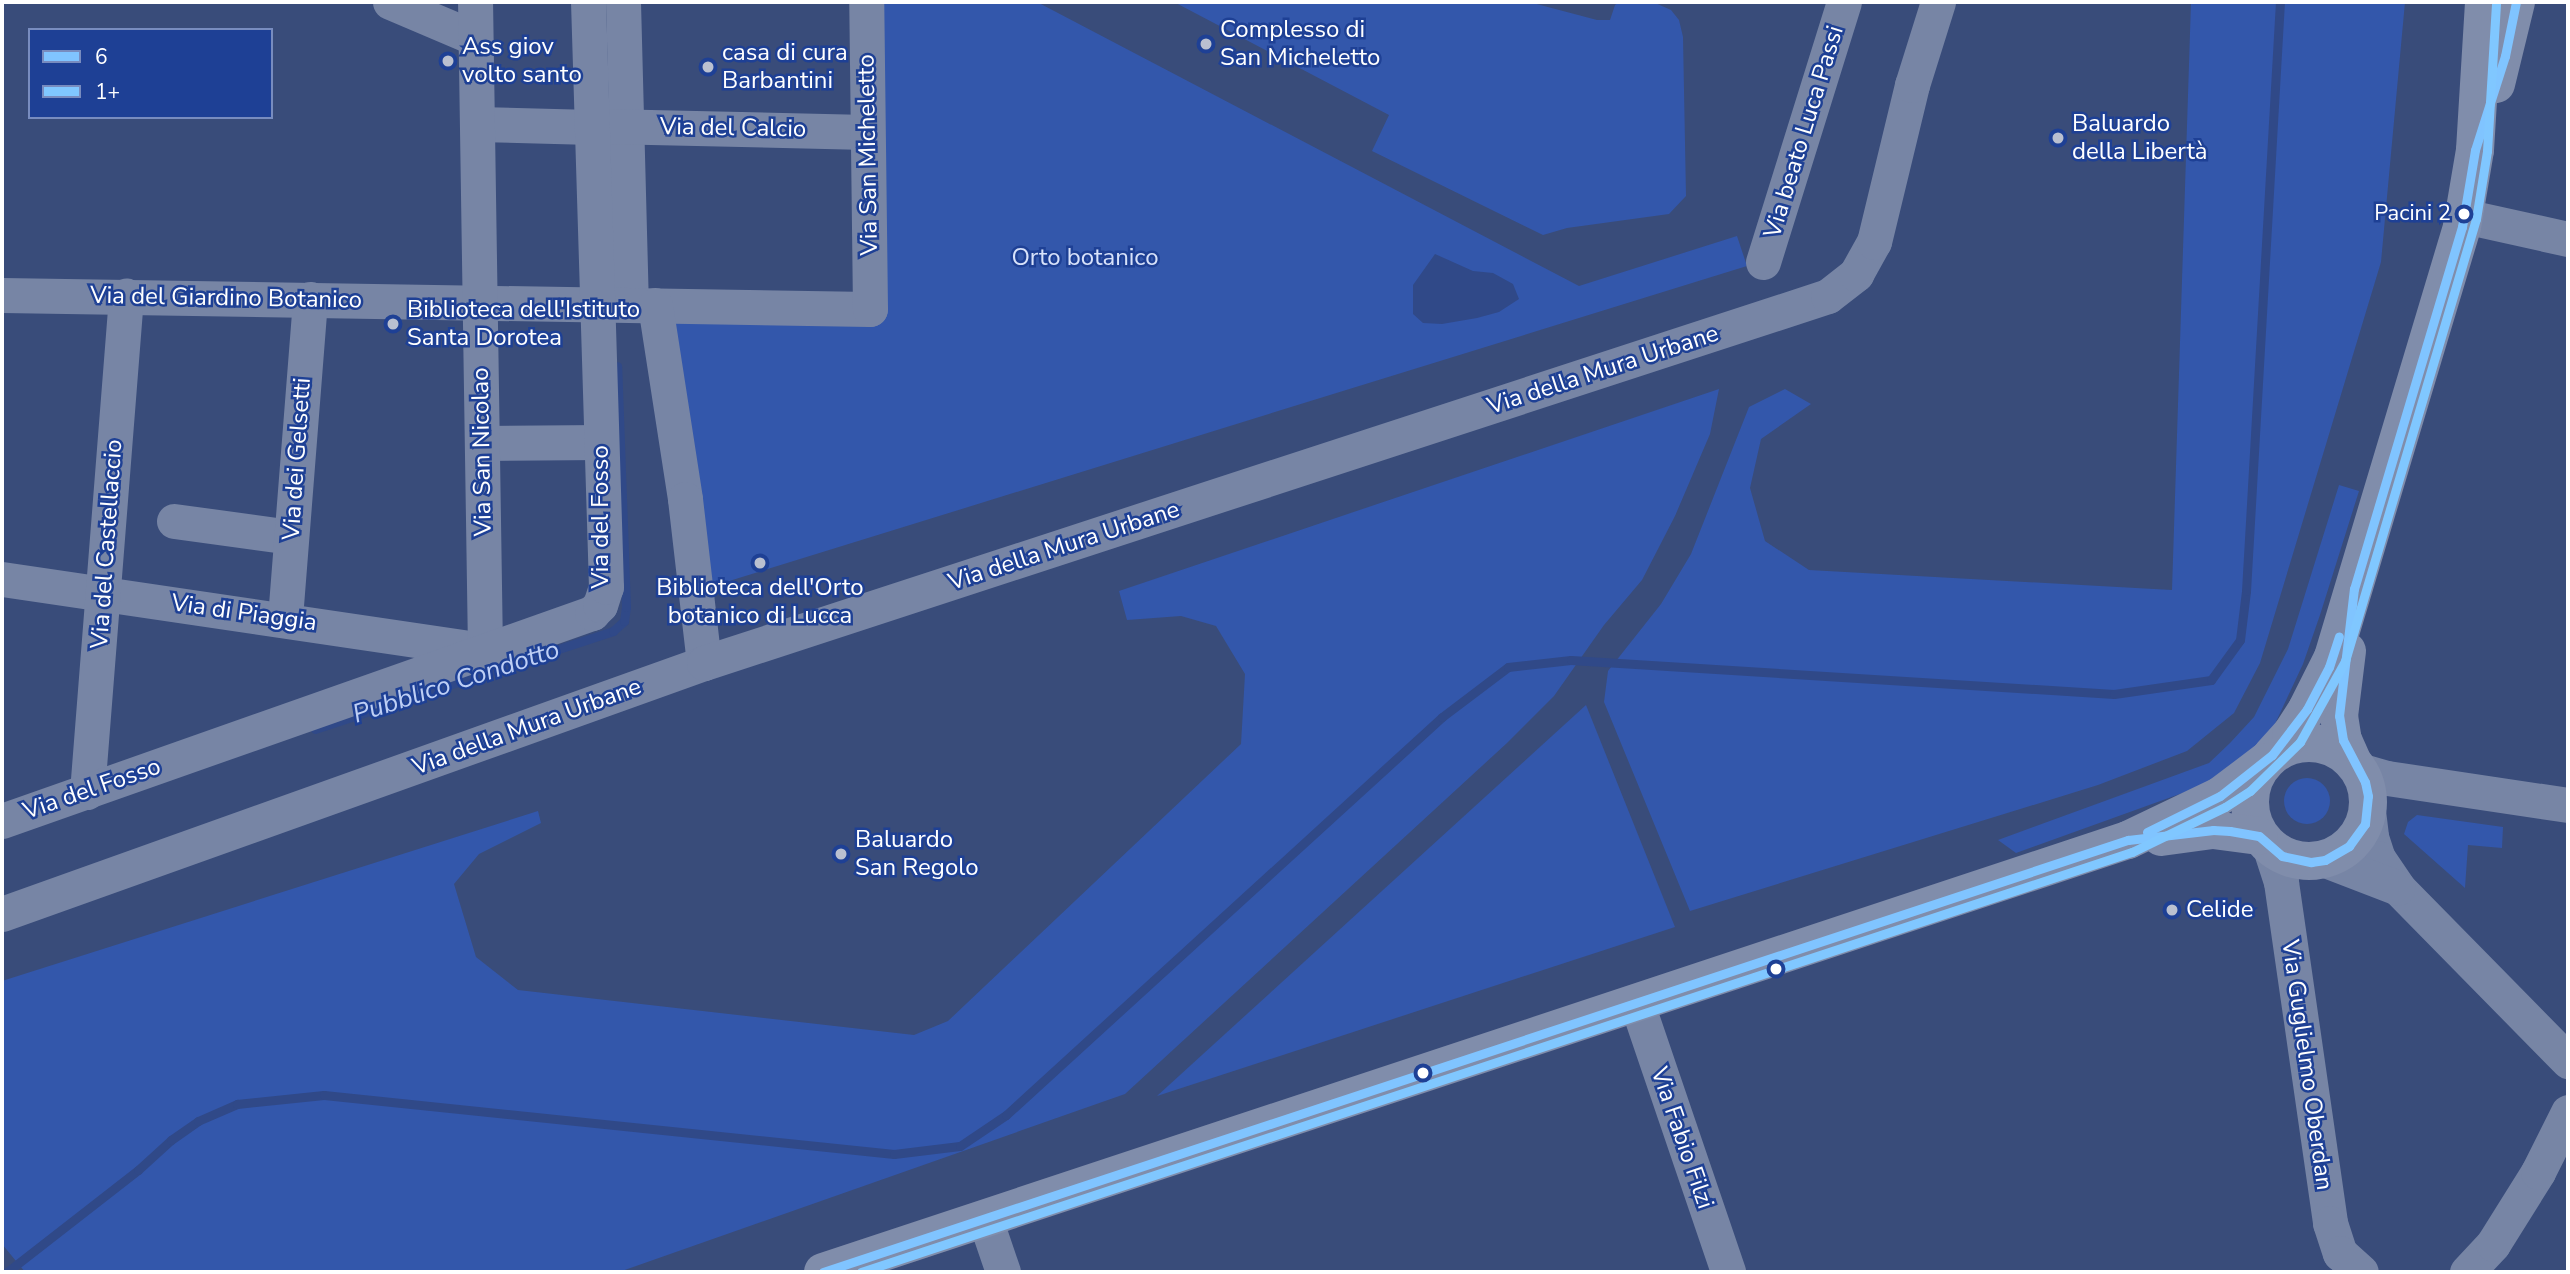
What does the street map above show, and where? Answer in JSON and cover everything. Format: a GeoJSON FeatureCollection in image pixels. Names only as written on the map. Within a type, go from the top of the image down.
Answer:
{"type":"FeatureCollection","features":[{"type":"Feature","properties":{"kind":"main road"},"geometry":{"type":"LineString","coordinates":[[2265,842],[2252,822],[2250,790],[2268,758],[2291,734],[2329,667],[2464,216],[2475,149],[2484,2]]}},
{"type":"Feature","properties":{"kind":"main road"},"geometry":{"type":"LineString","coordinates":[[2475,149],[2505,56],[2516,2]]}},
{"type":"Feature","properties":{"kind":"main road"},"geometry":{"type":"LineString","coordinates":[[2128,841],[2213,830],[2265,842],[2296,861],[2325,860],[2349,846],[2365,824],[2368,811],[2368,796],[2343,740],[2339,716],[2354,589]]}},
{"type":"Feature","properties":{"kind":"main road"},"geometry":{"type":"LineString","coordinates":[[822,1272],[2128,841],[2220,796],[2268,758],[2288,746],[2322,744],[2339,751],[2356,766]]}},
{"type":"Feature","properties":{"kind":"street"},"geometry":{"type":"LineString","coordinates":[[390,2],[475,38]]}},
{"type":"Feature","properties":{"kind":"street","name":"Via San Nicolao"},"geometry":{"type":"LineString","coordinates":[[475,2],[485,650]]}},
{"type":"Feature","properties":{"kind":"street","name":"Via del Fosso"},"geometry":{"type":"LineString","coordinates":[[2,821],[592,613],[600,605],[606,587],[601,442],[622,305],[608,126],[588,2]]}},
{"type":"Feature","properties":{"kind":"street","name":"Via del Fosso"},"geometry":{"type":"LineString","coordinates":[[608,126],[623,2]]}},
{"type":"Feature","properties":{"kind":"street","name":"Via San Micheletto"},"geometry":{"type":"LineString","coordinates":[[866,2],[870,309]]}},
{"type":"Feature","properties":{"kind":"street","name":"Via beato Luca Passi"},"geometry":{"type":"LineString","coordinates":[[1763,262],[1844,2]]}},
{"type":"Feature","properties":{"kind":"street","name":"Via della Mura Urbane"},"geometry":{"type":"LineString","coordinates":[[2,914],[704,663],[1828,296],[1856,274],[1874,242],[1912,85],[1938,2]]}},
{"type":"Feature","properties":{"kind":"street","name":"Via del Calcio"},"geometry":{"type":"LineString","coordinates":[[477,124],[867,132]]}},
{"type":"Feature","properties":{"kind":"street"},"geometry":{"type":"LineString","coordinates":[[2464,216],[2568,239]]}},
{"type":"Feature","properties":{"kind":"street","name":"Via del Giardino Botanico"},"geometry":{"type":"LineString","coordinates":[[2,295],[870,309]]}},
{"type":"Feature","properties":{"kind":"street","name":"Via del Castellaccio"},"geometry":{"type":"LineString","coordinates":[[87,792],[126,296]]}},
{"type":"Feature","properties":{"kind":"street","name":"Via dei Gelsetti"},"geometry":{"type":"LineString","coordinates":[[285,618],[310,299]]}},
{"type":"Feature","properties":{"kind":"street"},"geometry":{"type":"LineString","coordinates":[[622,305],[685,499],[704,663]]}},
{"type":"Feature","properties":{"kind":"street","name":"Via del Fosso"},"geometry":{"type":"LineString","coordinates":[[482,443],[601,442]]}},
{"type":"Feature","properties":{"kind":"street"},"geometry":{"type":"LineString","coordinates":[[174,522],[291,537]]}},
{"type":"Feature","properties":{"kind":"street","name":"Via di Piaggia"},"geometry":{"type":"LineString","coordinates":[[2,579],[285,618],[485,650]]}},
{"type":"Feature","properties":{"kind":"street"},"geometry":{"type":"LineString","coordinates":[[2356,766],[2387,778],[2568,805]]}},
{"type":"Feature","properties":{"kind":"street"},"geometry":{"type":"LineString","coordinates":[[2368,811],[2371,837],[2378,858],[2398,887],[2568,1061]]}},
{"type":"Feature","properties":{"kind":"street","name":"Via Guglielmo Oberdan"},"geometry":{"type":"LineString","coordinates":[[2265,842],[2281,882],[2330,1223],[2340,1253],[2361,1272]]}},
{"type":"Feature","properties":{"kind":"street"},"geometry":{"type":"LineString","coordinates":[[2325,860],[2398,887]]}},
{"type":"Feature","properties":{"kind":"street","name":"Via Fabio Filzi"},"geometry":{"type":"LineString","coordinates":[[1637,1004],[1728,1272]]}},
{"type":"Feature","properties":{"kind":"street"},"geometry":{"type":"LineString","coordinates":[[2467,1272],[2493,1244],[2549,1153],[2568,1112]]}},
{"type":"Feature","properties":{"kind":"street"},"geometry":{"type":"LineString","coordinates":[[985,1219],[1003,1272]]}},
{"type":"Feature","properties":{"kind":"green space","name":"Orto botanico"},"geometry":{"type":"Polygon","coordinates":[[[871,2],[1037,2],[1579,286],[1737,236],[1747,266],[700,590],[668,318],[880,323],[871,2]]]}},
{"type":"Feature","properties":{"kind":"green space"},"geometry":{"type":"Polygon","coordinates":[[[1174,2],[1529,2],[1597,20],[1610,20],[1615,5],[1619,2],[1653,2],[1671,10],[1679,20],[1683,37],[1686,196],[1669,214],[1567,228],[1543,235],[1372,151],[1389,115],[1174,2]]]}},
{"type":"Feature","properties":{"kind":"green space"},"geometry":{"type":"Polygon","coordinates":[[[2191,2],[2405,2],[2381,262],[2260,663],[2234,713],[2187,751],[2098,785],[1690,911],[1604,702],[1608,671],[1661,604],[1691,554],[1749,407],[1785,389],[1811,404],[1761,439],[1750,488],[1765,541],[1809,570],[2172,590],[2191,2]]]}},
{"type":"Feature","properties":{"kind":"green space"},"geometry":{"type":"Polygon","coordinates":[[[1719,389],[1710,434],[1675,516],[1642,580],[1604,625],[1554,696],[1507,743],[1125,1094],[619,1272],[25,1272],[2,1244],[2,981],[538,811],[541,823],[479,854],[454,884],[476,957],[518,990],[914,1035],[948,1021],[1241,744],[1245,674],[1216,626],[1181,616],[1127,620],[1119,591],[1719,389]]]}},
{"type":"Feature","properties":{"kind":"green space"},"geometry":{"type":"Polygon","coordinates":[[[2339,485],[2359,491],[2303,664],[2274,726],[2255,753],[2202,786],[2016,853],[1998,840],[2209,763],[2230,743],[2254,717],[2288,649],[2339,485]]]}},
{"type":"Feature","properties":{"kind":"green space"},"geometry":{"type":"Polygon","coordinates":[[[1586,705],[1675,927],[1157,1096],[1586,705]]]}},
{"type":"Feature","properties":{"kind":"green space"},"geometry":{"type":"Polygon","coordinates":[[[2307,778],[2323,785],[2330,801],[2323,817],[2307,824],[2291,817],[2284,801],[2291,785],[2307,778]]]}},
{"type":"Feature","properties":{"kind":"green space"},"geometry":{"type":"Polygon","coordinates":[[[2417,815],[2503,827],[2502,848],[2468,845],[2465,888],[2404,834],[2408,822],[2417,815]]]}},
{"type":"Feature","properties":{"kind":"shaded area"},"geometry":{"type":"Polygon","coordinates":[[[1435,254],[1473,271],[1493,273],[1513,284],[1519,299],[1499,312],[1477,318],[1442,324],[1423,323],[1413,314],[1413,285],[1435,254]]]}},
{"type":"Feature","properties":{"kind":"waterway"},"geometry":{"type":"LineString","coordinates":[[7,1272],[138,1170],[171,1140],[198,1121],[237,1104],[324,1095],[894,1154],[960,1146],[1006,1115],[1442,717],[1508,667],[1571,660],[2114,694],[2211,680],[2240,640],[2246,591],[2280,2]]}},
{"type":"Feature","properties":{"kind":"waterway","name":"Pubblico Condotto"},"geometry":{"type":"LineString","coordinates":[[315,729],[613,631],[624,621],[626,607],[617,366]]}},
{"type":"Feature","properties":{"kind":"transit line","name":"6"},"geometry":{"type":"LineString","coordinates":[[823,1272],[2128,840],[2213,830],[2230,831],[2259,836],[2282,856],[2311,862],[2325,860],[2349,846],[2365,824],[2368,796],[2365,782],[2343,740],[2339,716],[2354,589],[2462,227],[2475,150],[2505,56],[2516,2]]}},
{"type":"Feature","properties":{"kind":"transit line","name":"1+"},"geometry":{"type":"LineString","coordinates":[[861,1272],[2132,852],[2225,807],[2250,791],[2300,742],[2345,661],[2476,219],[2487,151],[2496,3]]}},
{"type":"Feature","properties":{"kind":"transit line","name":"6"},"geometry":{"type":"LineString","coordinates":[[2147,832],[2220,796],[2272,755],[2307,709],[2329,667],[2339,637]]}},
{"type":"Feature","properties":{"kind":"place","name":"Complesso di San Micheletto"},"geometry":{"type":"Point","coordinates":[1206,44]}},
{"type":"Feature","properties":{"kind":"place","name":"Ass giov volto santo"},"geometry":{"type":"Point","coordinates":[448,61]}},
{"type":"Feature","properties":{"kind":"place","name":"casa di cura Barbantini"},"geometry":{"type":"Point","coordinates":[708,67]}},
{"type":"Feature","properties":{"kind":"place","name":"Baluardo della Libertà"},"geometry":{"type":"Point","coordinates":[2058,138]}},
{"type":"Feature","properties":{"kind":"place","name":"Pacini 2"},"geometry":{"type":"Point","coordinates":[2464,214]}},
{"type":"Feature","properties":{"kind":"place","name":"Biblioteca dell'Istituto Santa Dorotea"},"geometry":{"type":"Point","coordinates":[393,324]}},
{"type":"Feature","properties":{"kind":"place","name":"Biblioteca dell'Orto botanico di Lucca"},"geometry":{"type":"Point","coordinates":[760,563]}},
{"type":"Feature","properties":{"kind":"place","name":"Baluardo San Regolo"},"geometry":{"type":"Point","coordinates":[841,854]}},
{"type":"Feature","properties":{"kind":"place","name":"Celide"},"geometry":{"type":"Point","coordinates":[2172,910]}}]}
